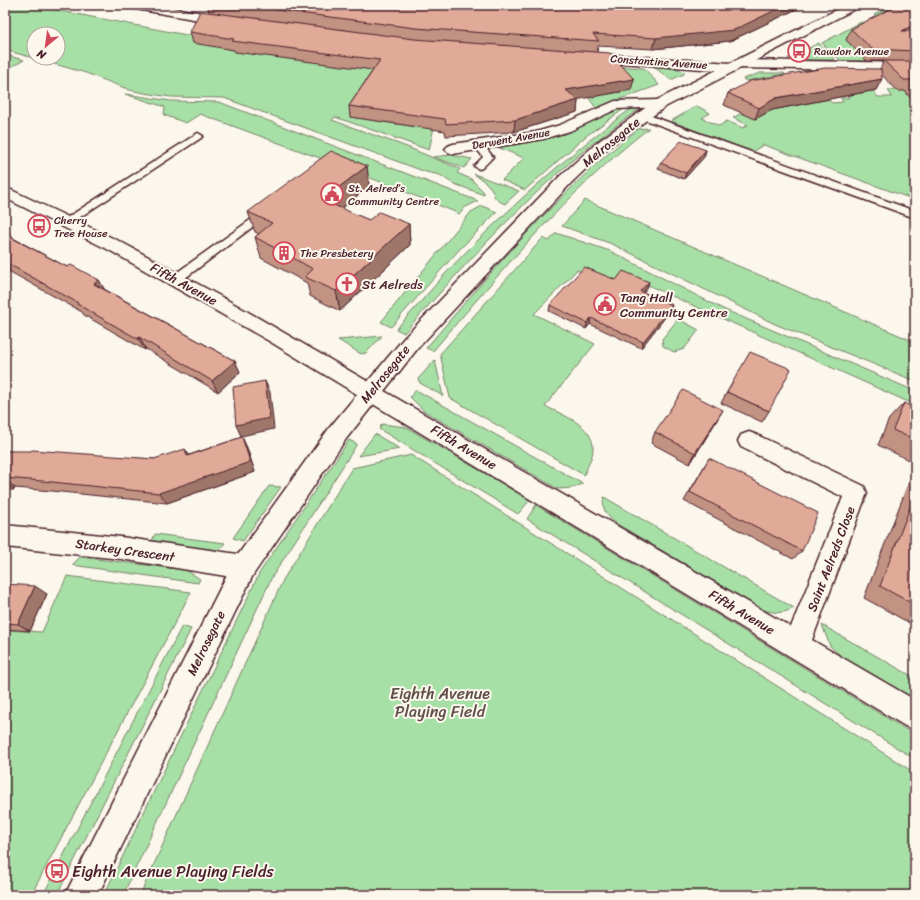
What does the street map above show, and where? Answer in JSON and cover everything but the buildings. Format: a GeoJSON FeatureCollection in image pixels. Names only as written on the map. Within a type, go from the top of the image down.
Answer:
{"type":"FeatureCollection","features":[{"type":"Feature","properties":{"kind":"street"},"geometry":{"type":"LineString","coordinates":[[136,5],[241,22]]}},
{"type":"Feature","properties":{"kind":"street","name":"Melrosegate"},"geometry":{"type":"LineString","coordinates":[[81,895],[244,567],[338,433],[411,343],[484,264],[566,179],[604,144],[660,104],[733,65],[855,5]]}},
{"type":"Feature","properties":{"kind":"street","name":"Constantine Avenue"},"geometry":{"type":"LineString","coordinates":[[572,56],[733,65]]}},
{"type":"Feature","properties":{"kind":"street"},"geometry":{"type":"LineString","coordinates":[[733,65],[915,67]]}},
{"type":"Feature","properties":{"kind":"street","name":"Derwent Avenue"},"geometry":{"type":"LineString","coordinates":[[453,149],[538,136],[564,128],[615,105],[660,104]]}},
{"type":"Feature","properties":{"kind":"street","name":"Fifth Avenue"},"geometry":{"type":"LineString","coordinates":[[5,192],[67,221],[176,279],[371,392],[915,716]]}},
{"type":"Feature","properties":{"kind":"street","name":"Saint Aelreds Close"},"geometry":{"type":"LineString","coordinates":[[749,441],[856,493],[797,646]]}},
{"type":"Feature","properties":{"kind":"street","name":"Starkey Crescent"},"geometry":{"type":"LineString","coordinates":[[5,536],[121,548],[244,567]]}},
{"type":"Feature","properties":{"kind":"lane"},"geometry":{"type":"LineString","coordinates":[[643,116],[915,215]]}},
{"type":"Feature","properties":{"kind":"lane"},"geometry":{"type":"LineString","coordinates":[[67,221],[198,136]]}},
{"type":"Feature","properties":{"kind":"lane"},"geometry":{"type":"LineString","coordinates":[[479,166],[488,157],[480,145]]}},
{"type":"Feature","properties":{"kind":"lane"},"geometry":{"type":"LineString","coordinates":[[176,279],[274,206]]}},
{"type":"Feature","properties":{"kind":"green space"},"geometry":{"type":"Polygon","coordinates":[[[5,5],[29,5],[192,36],[644,68],[659,85],[596,108],[588,97],[435,123],[429,150],[335,117],[332,120],[407,147],[460,169],[457,173],[471,179],[484,192],[484,195],[452,183],[440,175],[426,172],[224,98],[171,97],[144,93],[130,90],[86,73],[61,66],[66,66],[66,26],[26,26],[26,56],[5,50],[5,5]],[[424,115],[350,117],[417,127],[424,115]]]}},
{"type":"Feature","properties":{"kind":"green space"},"geometry":{"type":"Polygon","coordinates":[[[893,5],[915,5],[915,61],[841,61],[822,43],[861,22],[873,27],[886,20],[874,15],[893,5]]]}},
{"type":"Feature","properties":{"kind":"green space"},"geometry":{"type":"Polygon","coordinates":[[[819,43],[835,60],[790,60],[788,58],[819,43]]]}},
{"type":"Feature","properties":{"kind":"green space"},"geometry":{"type":"Polygon","coordinates":[[[5,55],[24,60],[5,70],[5,55]]]}},
{"type":"Feature","properties":{"kind":"green space"},"geometry":{"type":"Polygon","coordinates":[[[654,67],[678,69],[684,72],[684,74],[671,80],[654,67]]]}},
{"type":"Feature","properties":{"kind":"green space"},"geometry":{"type":"Polygon","coordinates":[[[760,73],[785,74],[746,81],[743,79],[760,73]]]}},
{"type":"Feature","properties":{"kind":"green space"},"geometry":{"type":"Polygon","coordinates":[[[888,90],[915,91],[915,200],[764,145],[751,152],[671,121],[697,106],[710,113],[702,118],[719,126],[727,121],[743,128],[748,125],[733,118],[745,111],[754,114],[821,91],[832,103],[843,102],[841,98],[849,98],[846,93],[873,91],[878,97],[892,97],[888,90]]]}},
{"type":"Feature","properties":{"kind":"green space"},"geometry":{"type":"Polygon","coordinates":[[[125,94],[171,101],[219,102],[478,201],[464,208],[460,214],[336,164],[200,114],[186,123],[164,115],[165,107],[125,94]]]}},
{"type":"Feature","properties":{"kind":"green space"},"geometry":{"type":"Polygon","coordinates":[[[628,106],[586,136],[525,190],[502,180],[524,158],[497,147],[528,143],[558,135],[577,128],[608,112],[628,106]]]}},
{"type":"Feature","properties":{"kind":"green space"},"geometry":{"type":"Polygon","coordinates":[[[635,106],[644,106],[610,130],[547,183],[488,241],[404,333],[396,329],[454,264],[504,215],[568,158],[635,106]]]}},
{"type":"Feature","properties":{"kind":"green space"},"geometry":{"type":"Polygon","coordinates":[[[649,128],[590,179],[562,206],[509,263],[433,351],[426,348],[501,261],[580,179],[638,129],[649,128]]]}},
{"type":"Feature","properties":{"kind":"green space"},"geometry":{"type":"Polygon","coordinates":[[[451,155],[472,159],[464,168],[433,157],[451,155]]]}},
{"type":"Feature","properties":{"kind":"green space"},"geometry":{"type":"Polygon","coordinates":[[[474,174],[519,191],[505,204],[500,202],[490,187],[474,174]]]}},
{"type":"Feature","properties":{"kind":"green space"},"geometry":{"type":"Polygon","coordinates":[[[585,200],[915,342],[915,381],[775,324],[612,244],[562,226],[585,200]]]}},
{"type":"Feature","properties":{"kind":"green space"},"geometry":{"type":"Polygon","coordinates":[[[482,206],[497,212],[457,252],[391,327],[381,322],[471,212],[482,206]]]}},
{"type":"Feature","properties":{"kind":"green space"},"geometry":{"type":"Polygon","coordinates":[[[556,233],[610,251],[723,309],[915,391],[915,405],[623,274],[614,286],[577,270],[534,314],[595,344],[545,406],[576,422],[588,433],[592,441],[593,452],[584,475],[450,398],[440,354],[543,238],[549,241],[556,233]]]}},
{"type":"Feature","properties":{"kind":"green space"},"geometry":{"type":"Polygon","coordinates":[[[678,319],[699,330],[684,349],[674,352],[663,346],[662,339],[678,319]]]}},
{"type":"Feature","properties":{"kind":"green space"},"geometry":{"type":"Polygon","coordinates":[[[382,336],[366,353],[361,354],[338,340],[382,336]]]}},
{"type":"Feature","properties":{"kind":"green space"},"geometry":{"type":"Polygon","coordinates":[[[435,360],[443,396],[420,383],[418,379],[435,360]]]}},
{"type":"Feature","properties":{"kind":"green space"},"geometry":{"type":"Polygon","coordinates":[[[416,390],[583,484],[572,488],[558,489],[424,411],[410,397],[416,390]]]}},
{"type":"Feature","properties":{"kind":"green space"},"geometry":{"type":"Polygon","coordinates":[[[382,424],[406,427],[530,500],[518,514],[379,429],[382,424]]]}},
{"type":"Feature","properties":{"kind":"green space"},"geometry":{"type":"Polygon","coordinates":[[[375,434],[400,449],[358,456],[375,434]]]}},
{"type":"Feature","properties":{"kind":"green space"},"geometry":{"type":"Polygon","coordinates":[[[349,440],[357,444],[272,577],[123,895],[104,895],[260,572],[349,440]]]}},
{"type":"Feature","properties":{"kind":"green space","name":"Eighth Avenue Playing Field"},"geometry":{"type":"Polygon","coordinates":[[[411,455],[915,773],[915,895],[140,895],[283,580],[352,468],[411,455]]]}},
{"type":"Feature","properties":{"kind":"green space"},"geometry":{"type":"Polygon","coordinates":[[[269,486],[281,487],[243,541],[233,538],[269,486]]]}},
{"type":"Feature","properties":{"kind":"green space"},"geometry":{"type":"Polygon","coordinates":[[[604,497],[794,608],[779,612],[763,610],[617,524],[610,518],[604,509],[604,497]]]}},
{"type":"Feature","properties":{"kind":"green space"},"geometry":{"type":"Polygon","coordinates":[[[536,505],[915,735],[915,759],[527,519],[536,505]]]}},
{"type":"Feature","properties":{"kind":"green space"},"geometry":{"type":"Polygon","coordinates":[[[155,534],[225,543],[220,549],[213,551],[151,543],[155,534]]]}},
{"type":"Feature","properties":{"kind":"green space"},"geometry":{"type":"Polygon","coordinates":[[[80,557],[186,570],[200,579],[198,583],[72,565],[80,557]]]}},
{"type":"Feature","properties":{"kind":"green space"},"geometry":{"type":"Polygon","coordinates":[[[67,576],[191,592],[31,895],[5,895],[5,630],[42,632],[67,576]]]}},
{"type":"Feature","properties":{"kind":"green space"},"geometry":{"type":"Polygon","coordinates":[[[822,625],[915,678],[915,699],[842,657],[830,646],[822,625]]]}},
{"type":"Feature","properties":{"kind":"green space"},"geometry":{"type":"Polygon","coordinates":[[[182,626],[191,629],[57,895],[43,895],[182,626]]]}},
{"type":"Feature","properties":{"kind":"place","name":"Rawdon Avenue"},"geometry":{"type":"Point","coordinates":[799,51]}},
{"type":"Feature","properties":{"kind":"place","name":"St. Aelred’s Community Centre"},"geometry":{"type":"Point","coordinates":[332,194]}},
{"type":"Feature","properties":{"kind":"place","name":"Cherry Tree House"},"geometry":{"type":"Point","coordinates":[39,226]}},
{"type":"Feature","properties":{"kind":"place","name":"The Presbetery"},"geometry":{"type":"Point","coordinates":[284,253]}},
{"type":"Feature","properties":{"kind":"place","name":"St Aelreds"},"geometry":{"type":"Point","coordinates":[347,284]}},
{"type":"Feature","properties":{"kind":"place","name":"Tang Hall Community Centre"},"geometry":{"type":"Point","coordinates":[605,304]}},
{"type":"Feature","properties":{"kind":"place","name":"Eighth Avenue Playing Fields"},"geometry":{"type":"Point","coordinates":[57,871]}}]}
